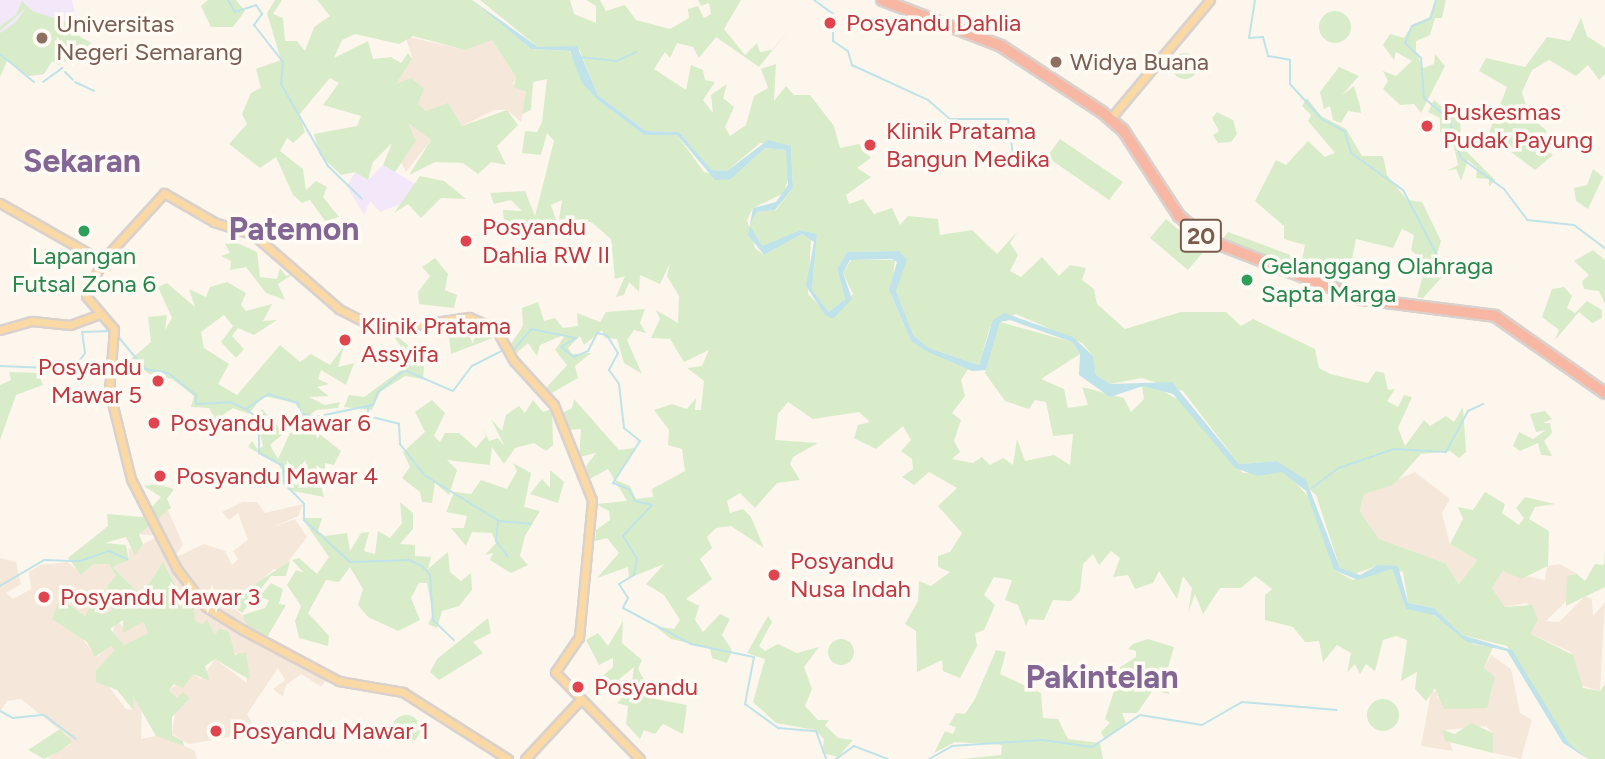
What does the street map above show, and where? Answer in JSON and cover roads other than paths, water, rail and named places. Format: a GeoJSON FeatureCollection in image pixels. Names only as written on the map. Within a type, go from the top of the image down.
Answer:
{"type":"FeatureCollection","features":[{"type":"Feature","properties":{"kind":"highway","name":"20"},"geometry":{"type":"LineString","coordinates":[[882,0],[1002,43],[1111,117],[1186,219],[1209,237],[1370,299],[1494,312],[1605,391]]}},
{"type":"Feature","properties":{"kind":"main road"},"geometry":{"type":"LineString","coordinates":[[1111,117],[1210,0]]}},
{"type":"Feature","properties":{"kind":"main road"},"geometry":{"type":"LineString","coordinates":[[508,759],[403,692],[339,681],[198,599],[135,492],[109,390],[114,333],[97,315],[86,296],[102,261],[168,193],[212,221],[254,234],[339,310],[380,330],[469,317],[497,331],[510,355],[554,405],[592,500],[579,637],[555,672],[640,759]]}},
{"type":"Feature","properties":{"kind":"main road"},"geometry":{"type":"LineString","coordinates":[[0,203],[102,261]]}},
{"type":"Feature","properties":{"kind":"main road"},"geometry":{"type":"LineString","coordinates":[[0,330],[32,321],[70,325],[97,315]]}},
{"type":"Feature","properties":{"kind":"main road"},"geometry":{"type":"LineString","coordinates":[[525,759],[580,700]]}},
{"type":"Feature","properties":{"kind":"water"},"geometry":{"type":"Polygon","coordinates":[[[472,0],[538,47],[577,46],[598,95],[646,131],[679,132],[712,170],[727,171],[768,140],[791,146],[793,188],[775,210],[757,212],[750,225],[762,246],[800,230],[817,234],[812,290],[829,312],[845,299],[837,269],[847,252],[899,251],[907,259],[896,291],[914,336],[929,348],[979,365],[993,320],[1004,313],[1073,337],[1093,356],[1096,375],[1110,384],[1172,382],[1239,464],[1277,461],[1306,480],[1340,568],[1360,575],[1378,565],[1398,566],[1408,603],[1434,608],[1462,635],[1512,650],[1569,743],[1588,759],[1563,743],[1507,651],[1467,642],[1434,615],[1406,609],[1392,569],[1358,580],[1334,570],[1306,491],[1282,472],[1258,476],[1235,468],[1173,394],[1143,386],[1110,397],[1079,375],[1080,354],[1072,342],[1010,320],[1000,322],[986,370],[972,371],[926,351],[911,341],[889,290],[897,262],[892,259],[850,260],[843,273],[852,299],[833,319],[825,315],[806,286],[814,242],[802,234],[764,255],[748,235],[753,208],[776,202],[788,185],[786,150],[765,148],[731,179],[715,180],[677,135],[644,135],[599,101],[582,83],[570,51],[531,49],[472,0]]]}},
{"type":"Feature","properties":{"kind":"waterway"},"geometry":{"type":"LineString","coordinates":[[228,0],[235,12],[256,5],[262,14],[254,25],[283,62],[281,84],[328,166],[362,199]]}},
{"type":"Feature","properties":{"kind":"waterway"},"geometry":{"type":"LineString","coordinates":[[814,0],[833,14],[833,41],[848,51],[852,65],[928,100],[950,119],[1008,119],[1015,168]]}},
{"type":"Feature","properties":{"kind":"waterway"},"geometry":{"type":"LineString","coordinates":[[1255,0],[1249,38],[1263,37],[1268,56],[1290,60],[1290,84],[1322,119],[1345,132],[1351,153],[1403,190],[1437,255]]}},
{"type":"Feature","properties":{"kind":"waterway"},"geometry":{"type":"LineString","coordinates":[[1436,0],[1431,18],[1412,26],[1405,43],[1421,58],[1424,98],[1449,119],[1461,158],[1504,189],[1527,220],[1574,225],[1605,248]]}},
{"type":"Feature","properties":{"kind":"waterway"},"geometry":{"type":"LineString","coordinates":[[578,57],[617,61],[636,52]]}},
{"type":"Feature","properties":{"kind":"waterway"},"geometry":{"type":"LineString","coordinates":[[0,54],[34,82]]}},
{"type":"Feature","properties":{"kind":"waterway"},"geometry":{"type":"LineString","coordinates":[[43,82],[62,68]]}},
{"type":"Feature","properties":{"kind":"waterway"},"geometry":{"type":"LineString","coordinates":[[65,72],[73,80]]}},
{"type":"Feature","properties":{"kind":"waterway"},"geometry":{"type":"LineString","coordinates":[[75,82],[94,91]]}},
{"type":"Feature","properties":{"kind":"waterway"},"geometry":{"type":"LineString","coordinates":[[512,352],[531,329],[576,338],[561,347],[574,357],[588,351],[597,333],[607,335],[618,353],[609,370],[619,384],[624,428],[640,441],[613,483],[629,489],[635,501],[652,505],[623,536],[637,558],[634,575],[619,584],[628,598],[623,608],[691,644],[754,657],[745,704],[778,728],[816,731],[826,759]]}},
{"type":"Feature","properties":{"kind":"waterway"},"geometry":{"type":"LineString","coordinates":[[0,366],[73,369],[85,353],[82,332],[111,331]]}},
{"type":"Feature","properties":{"kind":"waterway"},"geometry":{"type":"LineString","coordinates":[[116,334],[145,369],[168,373],[196,395],[196,404],[230,402],[246,409],[268,394],[298,403],[301,413],[315,417],[373,405],[378,392],[404,370],[453,391],[472,366],[503,350]]}},
{"type":"Feature","properties":{"kind":"waterway"},"geometry":{"type":"LineString","coordinates":[[1312,488],[1339,468],[1394,449],[1446,452],[1468,411],[1483,404]]}},
{"type":"Feature","properties":{"kind":"waterway"},"geometry":{"type":"LineString","coordinates":[[368,407],[368,416],[399,424],[400,444],[424,475],[499,521],[531,524]]}},
{"type":"Feature","properties":{"kind":"waterway"},"geometry":{"type":"LineString","coordinates":[[246,409],[259,419],[259,453],[283,466],[284,483],[304,504],[304,520],[350,562],[409,560],[422,566],[430,575],[433,620],[454,640]]}},
{"type":"Feature","properties":{"kind":"waterway"},"geometry":{"type":"LineString","coordinates":[[498,522],[496,541],[508,557]]}},
{"type":"Feature","properties":{"kind":"waterway"},"geometry":{"type":"LineString","coordinates":[[0,586],[44,560],[80,561],[109,551],[127,559]]}},
{"type":"Feature","properties":{"kind":"waterway"},"geometry":{"type":"LineString","coordinates":[[929,759],[952,746],[1043,740],[1092,747],[1140,715],[1202,725],[1242,702],[1337,710]]}},
{"type":"Feature","properties":{"kind":"waterway"},"geometry":{"type":"LineString","coordinates":[[0,711],[13,718],[44,715],[76,739]]}},
{"type":"Feature","properties":{"kind":"waterway"},"geometry":{"type":"LineString","coordinates":[[836,759],[854,746],[888,759]]}},
{"type":"Feature","properties":{"kind":"place","name":"Posyandu Dahlia"},"geometry":{"type":"Point","coordinates":[830,23]}},
{"type":"Feature","properties":{"kind":"place","name":"Universitas Negeri Semarang"},"geometry":{"type":"Point","coordinates":[42,38]}},
{"type":"Feature","properties":{"kind":"place","name":"Widya Buana"},"geometry":{"type":"Point","coordinates":[1056,62]}},
{"type":"Feature","properties":{"kind":"place","name":"Puskesmas Pudak Payung"},"geometry":{"type":"Point","coordinates":[1427,126]}},
{"type":"Feature","properties":{"kind":"place","name":"Klinik Pratama Bangun Medika"},"geometry":{"type":"Point","coordinates":[870,145]}},
{"type":"Feature","properties":{"kind":"place","name":"Lapangan Futsal Zona 6"},"geometry":{"type":"Point","coordinates":[84,231]}},
{"type":"Feature","properties":{"kind":"place","name":"Posyandu Dahlia RW II"},"geometry":{"type":"Point","coordinates":[466,241]}},
{"type":"Feature","properties":{"kind":"place","name":"Gelanggang Olahraga Sapta Marga"},"geometry":{"type":"Point","coordinates":[1247,280]}},
{"type":"Feature","properties":{"kind":"place","name":"Klinik Pratama Assyifa"},"geometry":{"type":"Point","coordinates":[345,340]}},
{"type":"Feature","properties":{"kind":"place","name":"Posyandu Mawar 5"},"geometry":{"type":"Point","coordinates":[158,381]}},
{"type":"Feature","properties":{"kind":"place","name":"Posyandu Mawar 6"},"geometry":{"type":"Point","coordinates":[154,423]}},
{"type":"Feature","properties":{"kind":"place","name":"Posyandu Mawar 4"},"geometry":{"type":"Point","coordinates":[160,476]}},
{"type":"Feature","properties":{"kind":"place","name":"Posyandu Nusa Indah"},"geometry":{"type":"Point","coordinates":[774,575]}},
{"type":"Feature","properties":{"kind":"place","name":"Posyandu Mawar 3"},"geometry":{"type":"Point","coordinates":[44,597]}},
{"type":"Feature","properties":{"kind":"place","name":"Posyandu"},"geometry":{"type":"Point","coordinates":[578,687]}},
{"type":"Feature","properties":{"kind":"place","name":"Posyandu Mawar 1"},"geometry":{"type":"Point","coordinates":[216,731]}},
{"type":"Feature","properties":{"kind":"district","name":"Sekaran"},"geometry":{"type":"Point","coordinates":[82,161]}},
{"type":"Feature","properties":{"kind":"district","name":"Patemon"},"geometry":{"type":"Point","coordinates":[294,229]}},
{"type":"Feature","properties":{"kind":"district","name":"Pakintelan"},"geometry":{"type":"Point","coordinates":[1102,677]}}]}
